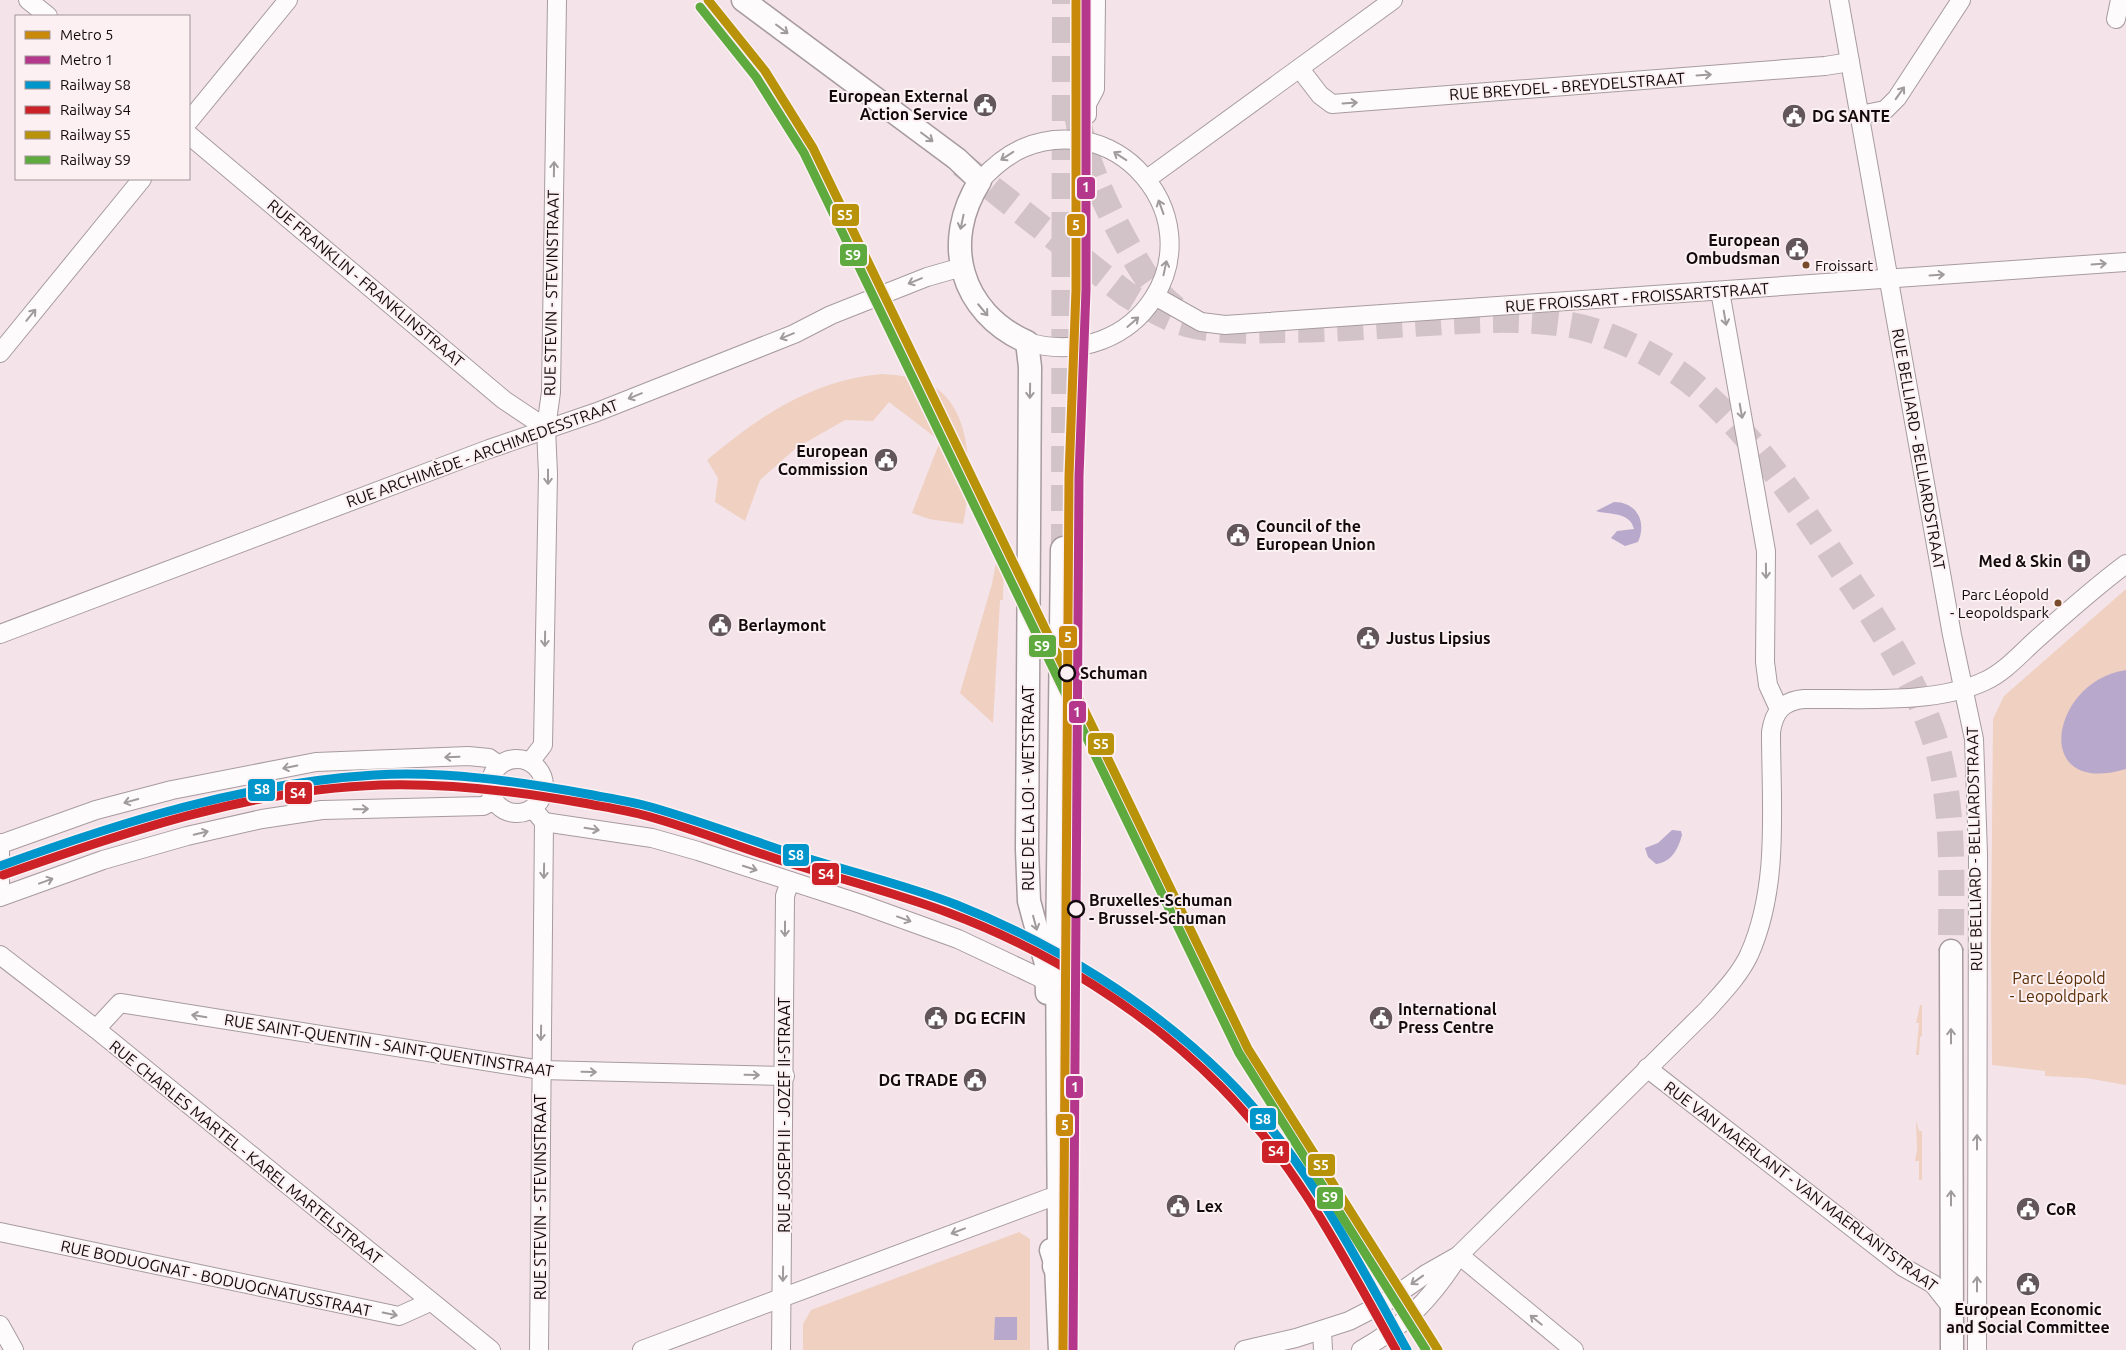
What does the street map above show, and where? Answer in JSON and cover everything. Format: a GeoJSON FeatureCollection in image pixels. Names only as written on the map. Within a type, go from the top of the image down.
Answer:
{"type":"FeatureCollection","features":[{"type":"Feature","properties":{"kind":"highway"},"geometry":{"type":"LineString","coordinates":[[1056,1266],[1062,1246],[1059,954],[1064,550]]}},
{"type":"Feature","properties":{"kind":"main road"},"geometry":{"type":"LineString","coordinates":[[743,0],[957,159],[980,181],[971,194],[961,223],[959,247],[962,267],[969,288],[980,307],[996,323],[1027,342]]}},
{"type":"Feature","properties":{"kind":"main road","name":"RUE DE LA LOI - WETSTRAAT"},"geometry":{"type":"LineString","coordinates":[[1027,342],[1030,367],[1028,892],[1046,964],[1049,1245],[1056,1266],[1060,1349]]}},
{"type":"Feature","properties":{"kind":"main road","name":"RUE BELLIARD - BELLIARDSTRAAT"},"geometry":{"type":"LineString","coordinates":[[1950,951],[1952,1350]]}},
{"type":"Feature","properties":{"kind":"street"},"geometry":{"type":"LineString","coordinates":[[28,0],[47,15]]}},
{"type":"Feature","properties":{"kind":"street"},"geometry":{"type":"LineString","coordinates":[[190,120],[288,0]]}},
{"type":"Feature","properties":{"kind":"street","name":"RUE STEVIN - STEVINSTRAAT"},"geometry":{"type":"LineString","coordinates":[[530,762],[542,745],[548,474],[546,428],[551,392],[557,0]]}},
{"type":"Feature","properties":{"kind":"street"},"geometry":{"type":"LineString","coordinates":[[1087,114],[1087,104],[1095,89],[1096,0]]}},
{"type":"Feature","properties":{"kind":"street"},"geometry":{"type":"LineString","coordinates":[[1146,179],[1393,0]]}},
{"type":"Feature","properties":{"kind":"street","name":"RUE BELLIARD - BELLIARDSTRAAT"},"geometry":{"type":"LineString","coordinates":[[1840,0],[1952,635],[1974,734],[1978,854],[1976,1350]]}},
{"type":"Feature","properties":{"kind":"street"},"geometry":{"type":"LineString","coordinates":[[1860,115],[1885,110],[1897,98],[1961,0]]}},
{"type":"Feature","properties":{"kind":"street"},"geometry":{"type":"LineString","coordinates":[[2116,18],[2120,0]]}},
{"type":"Feature","properties":{"kind":"street","name":"RUE BREYDEL - BREYDELSTRAAT"},"geometry":{"type":"LineString","coordinates":[[1300,69],[1320,95],[1332,104],[1825,66],[1850,62]]}},
{"type":"Feature","properties":{"kind":"street","name":"RUE FRANKLIN - FRANKLINSTRAAT"},"geometry":{"type":"LineString","coordinates":[[190,136],[504,400],[546,428]]}},
{"type":"Feature","properties":{"kind":"street"},"geometry":{"type":"LineString","coordinates":[[980,181],[997,163],[1017,149],[1041,141],[1061,138],[1088,141],[1110,149],[1130,162],[1146,179],[1163,209],[1168,238],[1168,253],[1164,275],[1155,296],[1141,315],[1123,330],[1104,341],[1084,347],[1062,348],[1041,346],[1027,342]]}},
{"type":"Feature","properties":{"kind":"street"},"geometry":{"type":"LineString","coordinates":[[0,353],[141,180]]}},
{"type":"Feature","properties":{"kind":"street","name":"RUE FROISSART - FROISSARTSTRAAT"},"geometry":{"type":"LineString","coordinates":[[1155,296],[1201,322],[1225,324],[2126,262]]}},
{"type":"Feature","properties":{"kind":"street","name":"RUE ARCHIMÈDE - ARCHIMEDESSTRAAT"},"geometry":{"type":"LineString","coordinates":[[0,634],[546,428],[597,412],[794,334],[831,315],[909,284],[962,267]]}},
{"type":"Feature","properties":{"kind":"street"},"geometry":{"type":"LineString","coordinates":[[1720,291],[1766,551],[1765,662],[1768,685],[1779,709]]}},
{"type":"Feature","properties":{"kind":"street"},"geometry":{"type":"LineString","coordinates":[[1361,1350],[1403,1324],[1441,1283],[1459,1256],[1721,995],[1748,956],[1761,921],[1768,890],[1771,844],[1771,732],[1773,717],[1779,709],[1787,702],[1804,699],[1921,697],[1964,689],[1986,681],[2014,660],[2104,580],[2126,564]]}},
{"type":"Feature","properties":{"kind":"street"},"geometry":{"type":"LineString","coordinates":[[0,884],[0,844],[96,810],[143,798],[221,780],[316,762],[468,756],[489,758],[498,765]]}},
{"type":"Feature","properties":{"kind":"street"},"geometry":{"type":"LineString","coordinates":[[514,758],[530,762],[541,773],[544,780],[542,796],[532,809],[524,812],[507,812],[494,801],[489,786],[490,778],[498,765],[514,758]]}},
{"type":"Feature","properties":{"kind":"street"},"geometry":{"type":"LineString","coordinates":[[0,897],[103,860],[187,836],[262,819],[322,810],[484,806],[494,801]]}},
{"type":"Feature","properties":{"kind":"street"},"geometry":{"type":"LineString","coordinates":[[532,809],[544,822],[652,838],[698,850],[958,939],[1047,981]]}},
{"type":"Feature","properties":{"kind":"street","name":"RUE STEVIN - STEVINSTRAAT"},"geometry":{"type":"LineString","coordinates":[[539,1350],[544,822]]}},
{"type":"Feature","properties":{"kind":"street","name":"RUE JOSEPH II - JOZEF II-STRAAT"},"geometry":{"type":"LineString","coordinates":[[781,1350],[785,1076],[785,896],[790,881]]}},
{"type":"Feature","properties":{"kind":"street","name":"RUE CHARLES MARTEL - KAREL MARTELSTRAAT"},"geometry":{"type":"LineString","coordinates":[[0,955],[96,1029],[491,1350]]}},
{"type":"Feature","properties":{"kind":"street","name":"RUE SAINT-QUENTIN - SAINT-QUENTINSTRAAT"},"geometry":{"type":"LineString","coordinates":[[96,1029],[120,1003],[541,1070],[785,1076]]}},
{"type":"Feature","properties":{"kind":"street","name":"RUE VAN MAERLANT - VAN MAERLANTSTRAAT"},"geometry":{"type":"LineString","coordinates":[[1647,1068],[1903,1267],[1933,1284],[1952,1308]]}},
{"type":"Feature","properties":{"kind":"street"},"geometry":{"type":"LineString","coordinates":[[642,1350],[1049,1198]]}},
{"type":"Feature","properties":{"kind":"street","name":"RUE BODUOGNAT - BODUOGNATUSSTRAAT"},"geometry":{"type":"LineString","coordinates":[[0,1232],[399,1316],[430,1302]]}},
{"type":"Feature","properties":{"kind":"street"},"geometry":{"type":"LineString","coordinates":[[1244,1350],[1322,1331],[1349,1321],[1386,1302],[1426,1274],[1459,1256]]}},
{"type":"Feature","properties":{"kind":"street"},"geometry":{"type":"LineString","coordinates":[[1459,1256],[1574,1350]]}},
{"type":"Feature","properties":{"kind":"street"},"geometry":{"type":"LineString","coordinates":[[0,1325],[14,1350]]}},
{"type":"Feature","properties":{"kind":"street"},"geometry":{"type":"LineString","coordinates":[[1322,1331],[1323,1350]]}},
{"type":"Feature","properties":{"kind":"green space"},"geometry":{"type":"Polygon","coordinates":[[[1067,23],[1086,23],[1086,40],[1067,40],[1067,23]]]}},
{"type":"Feature","properties":{"kind":"green space"},"geometry":{"type":"Polygon","coordinates":[[[882,374],[907,377],[931,385],[945,396],[956,411],[963,429],[967,448],[968,488],[963,524],[929,519],[912,513],[940,441],[889,402],[873,421],[845,420],[796,448],[760,480],[745,521],[715,502],[718,478],[707,460],[727,444],[767,415],[810,392],[857,378],[882,374]]]}},
{"type":"Feature","properties":{"kind":"green space"},"geometry":{"type":"Polygon","coordinates":[[[997,557],[1004,559],[1003,600],[1000,600],[993,723],[960,693],[992,584],[997,557]]]}},
{"type":"Feature","properties":{"kind":"green space","name":"Parc Léopold - Leopoldpark"},"geometry":{"type":"Polygon","coordinates":[[[2126,589],[2126,1085],[2086,1078],[2045,1076],[2045,1071],[1992,1065],[1991,939],[1993,719],[2004,696],[2126,589]]]}},
{"type":"Feature","properties":{"kind":"green space"},"geometry":{"type":"Polygon","coordinates":[[[1920,1005],[1922,1005],[1922,1036],[1920,1037],[1919,1055],[1916,1055],[1919,1023],[1916,1023],[1920,1005]]]}},
{"type":"Feature","properties":{"kind":"green space"},"geometry":{"type":"Polygon","coordinates":[[[1916,1120],[1919,1131],[1922,1131],[1922,1180],[1919,1180],[1919,1161],[1915,1161],[1917,1150],[1916,1120]]]}},
{"type":"Feature","properties":{"kind":"green space"},"geometry":{"type":"Polygon","coordinates":[[[1019,1232],[1030,1239],[1030,1350],[803,1350],[803,1324],[811,1310],[1019,1232]]]}},
{"type":"Feature","properties":{"kind":"shaded area"},"geometry":{"type":"Polygon","coordinates":[[[1614,502],[1629,505],[1638,514],[1641,527],[1638,542],[1625,546],[1611,538],[1617,531],[1634,529],[1632,523],[1623,516],[1596,511],[1614,502]]]}},
{"type":"Feature","properties":{"kind":"shaded area"},"geometry":{"type":"Polygon","coordinates":[[[2126,670],[2126,769],[2095,774],[2075,767],[2064,753],[2062,734],[2067,714],[2080,694],[2100,679],[2126,670]]]}},
{"type":"Feature","properties":{"kind":"shaded area"},"geometry":{"type":"Polygon","coordinates":[[[1672,830],[1681,831],[1682,835],[1674,854],[1666,861],[1656,864],[1648,857],[1645,848],[1658,843],[1672,830]]]}},
{"type":"Feature","properties":{"kind":"shaded area"},"geometry":{"type":"Polygon","coordinates":[[[995,1317],[1017,1317],[1017,1340],[994,1340],[995,1317]]]}},
{"type":"Feature","properties":{"kind":"tunnel"},"geometry":{"type":"LineString","coordinates":[[1064,550],[1065,0]]}},
{"type":"Feature","properties":{"kind":"tunnel"},"geometry":{"type":"LineString","coordinates":[[1077,115],[1091,167],[1112,216],[1149,281],[1161,296],[1176,309]]}},
{"type":"Feature","properties":{"kind":"tunnel"},"geometry":{"type":"LineString","coordinates":[[961,164],[1126,294],[1179,322],[1199,327],[1245,331],[1335,329],[1482,320],[1553,322],[1587,329],[1621,341],[1655,358],[1698,388],[1741,431],[1797,502],[1886,638],[1921,703],[1937,747],[1947,797],[1951,849],[1951,951]]}},
{"type":"Feature","properties":{"kind":"metro line","name":"5"},"geometry":{"type":"LineString","coordinates":[[1063,1350],[1069,476],[1076,290],[1076,0]]}},
{"type":"Feature","properties":{"kind":"metro line","name":"1"},"geometry":{"type":"LineString","coordinates":[[1073,1350],[1079,476],[1086,290],[1086,0]]}},
{"type":"Feature","properties":{"kind":"rail line","name":"S5"},"geometry":{"type":"LineString","coordinates":[[708,0],[765,71],[813,148],[1248,1049],[1438,1350]]}},
{"type":"Feature","properties":{"kind":"rail line","name":"S9"},"geometry":{"type":"LineString","coordinates":[[700,7],[756,77],[804,153],[1239,1053],[1426,1350]]}},
{"type":"Feature","properties":{"kind":"rail line","name":"S8"},"geometry":{"type":"LineString","coordinates":[[0,866],[137,820],[231,796],[278,786],[326,779],[374,775],[428,774],[507,781],[643,805],[806,858],[936,897],[1030,938],[1100,978],[1165,1024],[1225,1077],[1253,1107],[1303,1172],[1347,1242],[1407,1350]]}},
{"type":"Feature","properties":{"kind":"rail line","name":"S4"},"geometry":{"type":"LineString","coordinates":[[3,875],[95,843],[189,815],[236,804],[332,788],[381,785],[432,785],[533,795],[639,814],[929,906],[986,928],[1059,964],[1128,1008],[1192,1059],[1248,1116],[1296,1179],[1338,1246],[1396,1350]]}},
{"type":"Feature","properties":{"kind":"place","name":"European External Action Service"},"geometry":{"type":"Point","coordinates":[985,105]}},
{"type":"Feature","properties":{"kind":"place","name":"DG SANTE"},"geometry":{"type":"Point","coordinates":[1794,116]}},
{"type":"Feature","properties":{"kind":"place","name":"European Ombudsman"},"geometry":{"type":"Point","coordinates":[1797,249]}},
{"type":"Feature","properties":{"kind":"place","name":"Froissart"},"geometry":{"type":"Point","coordinates":[1806,265]}},
{"type":"Feature","properties":{"kind":"place","name":"European Commission"},"geometry":{"type":"Point","coordinates":[886,460]}},
{"type":"Feature","properties":{"kind":"place","name":"Council of the European Union"},"geometry":{"type":"Point","coordinates":[1238,535]}},
{"type":"Feature","properties":{"kind":"place","name":"Med & Skin"},"geometry":{"type":"Point","coordinates":[2079,561]}},
{"type":"Feature","properties":{"kind":"place","name":"Parc Léopold - Leopoldspark"},"geometry":{"type":"Point","coordinates":[2058,603]}},
{"type":"Feature","properties":{"kind":"place","name":"Berlaymont"},"geometry":{"type":"Point","coordinates":[720,625]}},
{"type":"Feature","properties":{"kind":"place","name":"Justus Lipsius"},"geometry":{"type":"Point","coordinates":[1368,638]}},
{"type":"Feature","properties":{"kind":"place","name":"Schuman"},"geometry":{"type":"Point","coordinates":[1067,673]}},
{"type":"Feature","properties":{"kind":"place","name":"Bruxelles-Schuman - Brussel-Schuman"},"geometry":{"type":"Point","coordinates":[1076,909]}},
{"type":"Feature","properties":{"kind":"place","name":"DG ECFIN"},"geometry":{"type":"Point","coordinates":[936,1018]}},
{"type":"Feature","properties":{"kind":"place","name":"International Press Centre"},"geometry":{"type":"Point","coordinates":[1381,1018]}},
{"type":"Feature","properties":{"kind":"place","name":"DG TRADE"},"geometry":{"type":"Point","coordinates":[975,1080]}},
{"type":"Feature","properties":{"kind":"place","name":"Lex"},"geometry":{"type":"Point","coordinates":[1178,1206]}},
{"type":"Feature","properties":{"kind":"place","name":"CoR"},"geometry":{"type":"Point","coordinates":[2028,1209]}},
{"type":"Feature","properties":{"kind":"place","name":"European Economic and Social Committee"},"geometry":{"type":"Point","coordinates":[2028,1284]}}]}
